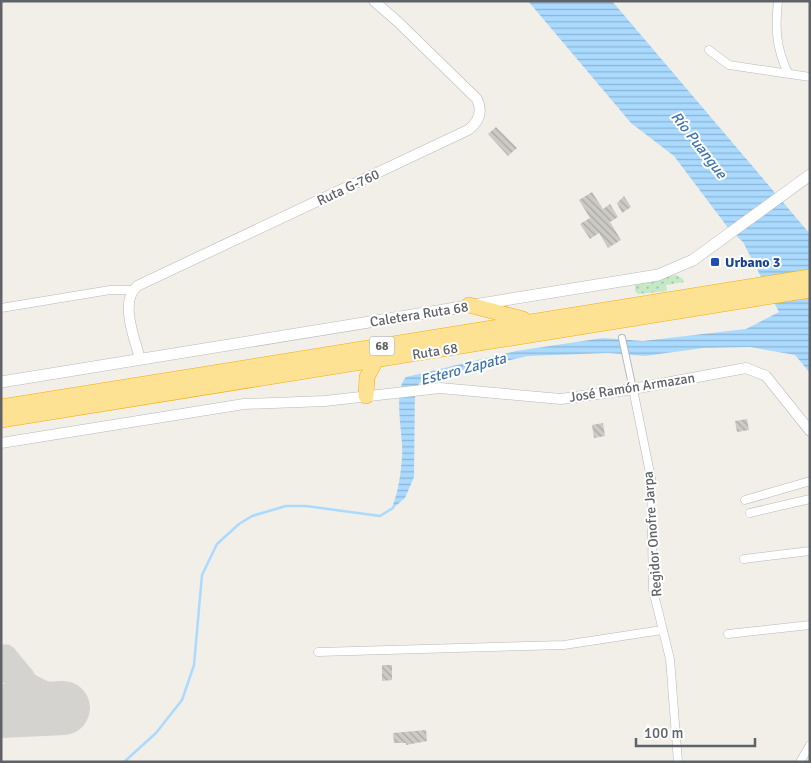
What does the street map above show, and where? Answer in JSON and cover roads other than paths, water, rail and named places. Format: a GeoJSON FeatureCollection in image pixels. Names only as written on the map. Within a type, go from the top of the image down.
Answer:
{"type":"FeatureCollection","features":[{"type":"Feature","properties":{"kind":"highway","name":"Ruta 68"},"geometry":{"type":"LineString","coordinates":[[1,420],[376,360],[762,291],[810,278]]}},
{"type":"Feature","properties":{"kind":"highway","name":"Ruta 68"},"geometry":{"type":"LineString","coordinates":[[1,407],[539,321],[762,291],[810,290]]}},
{"type":"Feature","properties":{"kind":"highway"},"geometry":{"type":"LineString","coordinates":[[469,306],[507,316],[539,321]]}},
{"type":"Feature","properties":{"kind":"highway"},"geometry":{"type":"LineString","coordinates":[[366,396],[367,377],[376,360]]}},
{"type":"Feature","properties":{"kind":"main road","name":"Caletera Ruta 68"},"geometry":{"type":"LineString","coordinates":[[1,382],[658,275],[685,264],[727,236],[809,175]]}},
{"type":"Feature","properties":{"kind":"street","name":"Ruta G-760"},"geometry":{"type":"LineString","coordinates":[[132,290],[144,282],[257,230],[474,125],[480,115],[476,99],[398,21],[374,1]]}},
{"type":"Feature","properties":{"kind":"street"},"geometry":{"type":"LineString","coordinates":[[778,1],[775,29],[778,48],[788,73]]}},
{"type":"Feature","properties":{"kind":"street"},"geometry":{"type":"LineString","coordinates":[[709,50],[729,65],[810,77]]}},
{"type":"Feature","properties":{"kind":"street"},"geometry":{"type":"LineString","coordinates":[[1,308],[110,290],[132,290],[128,303],[140,359]]}},
{"type":"Feature","properties":{"kind":"street","name":"Regidor Onofre Jarpa"},"geometry":{"type":"LineString","coordinates":[[622,338],[651,478],[653,590],[670,659],[678,762]]}},
{"type":"Feature","properties":{"kind":"street","name":"José Ramón Armazan"},"geometry":{"type":"LineString","coordinates":[[366,396],[418,390],[456,389],[561,399],[633,389],[741,368],[762,372],[771,380],[810,431]]}},
{"type":"Feature","properties":{"kind":"street"},"geometry":{"type":"LineString","coordinates":[[1,443],[244,404],[325,402],[366,396]]}},
{"type":"Feature","properties":{"kind":"street"},"geometry":{"type":"LineString","coordinates":[[745,500],[810,481]]}},
{"type":"Feature","properties":{"kind":"street"},"geometry":{"type":"LineString","coordinates":[[750,513],[810,499]]}},
{"type":"Feature","properties":{"kind":"street"},"geometry":{"type":"LineString","coordinates":[[744,559],[810,551]]}},
{"type":"Feature","properties":{"kind":"street"},"geometry":{"type":"LineString","coordinates":[[728,634],[810,625]]}},
{"type":"Feature","properties":{"kind":"street"},"geometry":{"type":"LineString","coordinates":[[318,652],[564,644],[662,630]]}},
{"type":"Feature","properties":{"kind":"street"},"geometry":{"type":"LineString","coordinates":[[800,762],[810,745]]}},
{"type":"Feature","properties":{"kind":"water","name":"Río Puangue"},"geometry":{"type":"Polygon","coordinates":[[[528,1],[612,1],[810,234],[810,373],[795,355],[750,347],[703,348],[645,356],[608,353],[528,356],[423,379],[415,389],[414,477],[405,498],[391,510],[401,470],[402,447],[399,403],[402,384],[406,377],[516,351],[603,338],[643,341],[746,329],[779,312],[743,242],[729,229],[674,156],[631,123],[528,1]]]}},
{"type":"Feature","properties":{"kind":"waterway","name":"Estero Zapata"},"geometry":{"type":"LineString","coordinates":[[124,762],[156,733],[182,700],[194,665],[202,575],[217,544],[239,524],[252,516],[286,506],[306,506],[380,516],[393,508]]}},
{"type":"Feature","properties":{"kind":"place","name":"Urbano 3"},"geometry":{"type":"Point","coordinates":[715,262]}}]}
